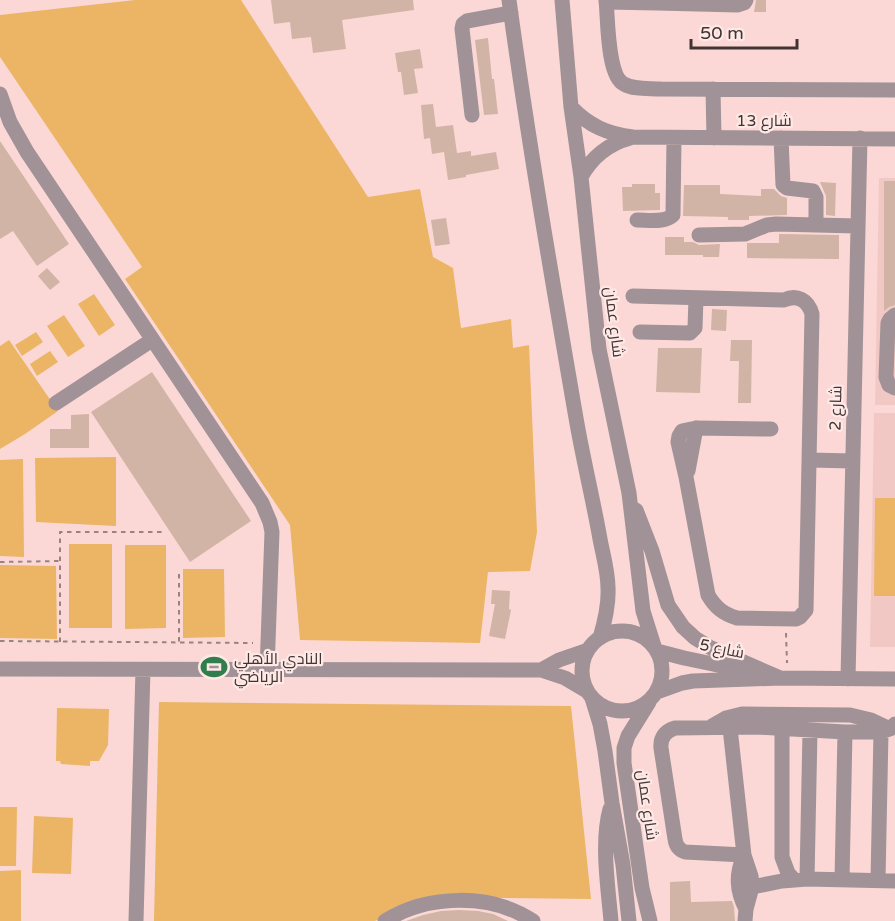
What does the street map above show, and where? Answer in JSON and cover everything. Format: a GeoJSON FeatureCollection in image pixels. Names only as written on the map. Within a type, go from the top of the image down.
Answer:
{"type":"FeatureCollection","features":[{"type":"Feature","properties":{"kind":"street","name":"شارع عمان"},"geometry":{"type":"LineString","coordinates":[[562,0],[571,107],[581,177],[599,349],[629,493],[640,596],[656,648]]}},
{"type":"Feature","properties":{"kind":"street"},"geometry":{"type":"LineString","coordinates":[[746,0],[738,5],[606,1],[611,63],[615,74],[621,83],[641,88],[895,90]]}},
{"type":"Feature","properties":{"kind":"street"},"geometry":{"type":"LineString","coordinates":[[472,115],[463,24],[510,6],[561,334],[606,567],[608,604],[600,638]]}},
{"type":"Feature","properties":{"kind":"street"},"geometry":{"type":"LineString","coordinates":[[713,89],[714,138]]}},
{"type":"Feature","properties":{"kind":"street"},"geometry":{"type":"LineString","coordinates":[[0,94],[10,122],[27,152],[267,512],[272,543],[267,670]]}},
{"type":"Feature","properties":{"kind":"street","name":"شارع 13"},"geometry":{"type":"LineString","coordinates":[[571,107],[594,127],[614,134],[633,137],[895,139]]}},
{"type":"Feature","properties":{"kind":"street","name":"شارع 13"},"geometry":{"type":"LineString","coordinates":[[581,177],[586,167],[602,151],[633,137]]}},
{"type":"Feature","properties":{"kind":"street"},"geometry":{"type":"LineString","coordinates":[[637,220],[666,220],[673,214],[674,138]]}},
{"type":"Feature","properties":{"kind":"street"},"geometry":{"type":"LineString","coordinates":[[781,138],[783,185],[788,188],[810,190],[815,194],[816,225]]}},
{"type":"Feature","properties":{"kind":"street","name":"شارع 2"},"geometry":{"type":"LineString","coordinates":[[848,679],[860,138]]}},
{"type":"Feature","properties":{"kind":"street"},"geometry":{"type":"LineString","coordinates":[[699,235],[745,234],[767,225],[776,224],[857,226]]}},
{"type":"Feature","properties":{"kind":"street"},"geometry":{"type":"LineString","coordinates":[[633,296],[784,300],[796,297],[802,299],[811,308],[806,610],[800,617],[786,619],[737,618],[717,608],[708,595],[678,442],[679,436],[682,431],[696,428],[771,429]]}},
{"type":"Feature","properties":{"kind":"street"},"geometry":{"type":"LineString","coordinates":[[640,332],[690,333],[695,328],[696,298]]}},
{"type":"Feature","properties":{"kind":"street"},"geometry":{"type":"LineString","coordinates":[[895,315],[888,323],[886,377],[889,385],[895,388]]}},
{"type":"Feature","properties":{"kind":"street"},"geometry":{"type":"LineString","coordinates":[[56,403],[152,340]]}},
{"type":"Feature","properties":{"kind":"street"},"geometry":{"type":"LineString","coordinates":[[810,460],[852,461]]}},
{"type":"Feature","properties":{"kind":"street"},"geometry":{"type":"LineString","coordinates":[[629,493],[650,544],[668,605],[683,627],[694,638],[711,648],[784,678]]}},
{"type":"Feature","properties":{"kind":"street"},"geometry":{"type":"LineString","coordinates":[[629,631],[647,639],[656,648],[662,667],[662,676],[654,696],[641,706],[621,711],[610,709],[600,705],[590,694],[583,681],[582,670],[588,650],[600,638],[609,633],[629,631]]}},
{"type":"Feature","properties":{"kind":"street","name":"شارع 5"},"geometry":{"type":"LineString","coordinates":[[656,648],[684,658],[784,678]]}},
{"type":"Feature","properties":{"kind":"street"},"geometry":{"type":"LineString","coordinates":[[541,670],[568,656],[588,650]]}},
{"type":"Feature","properties":{"kind":"street"},"geometry":{"type":"LineString","coordinates":[[0,669],[541,670],[565,678],[590,694]]}},
{"type":"Feature","properties":{"kind":"street"},"geometry":{"type":"LineString","coordinates":[[136,921],[143,670]]}},
{"type":"Feature","properties":{"kind":"street","name":"شارع 5"},"geometry":{"type":"LineString","coordinates":[[654,696],[676,685],[693,681],[784,678],[895,679]]}},
{"type":"Feature","properties":{"kind":"street"},"geometry":{"type":"LineString","coordinates":[[848,679],[882,685],[895,693]]}},
{"type":"Feature","properties":{"kind":"street","name":"شارع عمان"},"geometry":{"type":"LineString","coordinates":[[590,694],[602,733],[623,866],[629,921]]}},
{"type":"Feature","properties":{"kind":"street","name":"شارع عمان"},"geometry":{"type":"LineString","coordinates":[[648,917],[624,763],[624,748],[628,736],[654,696]]}},
{"type":"Feature","properties":{"kind":"street"},"geometry":{"type":"LineString","coordinates":[[711,727],[726,718],[742,714],[788,714],[850,715],[871,720],[889,728]]}},
{"type":"Feature","properties":{"kind":"street"},"geometry":{"type":"LineString","coordinates":[[744,855],[685,852],[679,849],[675,842],[661,748],[662,739],[667,732],[675,728],[711,727],[845,732],[889,728]]}},
{"type":"Feature","properties":{"kind":"street"},"geometry":{"type":"LineString","coordinates":[[730,728],[744,855],[749,865],[752,887],[746,915]]}},
{"type":"Feature","properties":{"kind":"street"},"geometry":{"type":"LineString","coordinates":[[878,880],[889,728]]}},
{"type":"Feature","properties":{"kind":"street"},"geometry":{"type":"LineString","coordinates":[[782,729],[782,857],[788,873],[800,879]]}},
{"type":"Feature","properties":{"kind":"street"},"geometry":{"type":"LineString","coordinates":[[800,879],[810,730]]}},
{"type":"Feature","properties":{"kind":"street"},"geometry":{"type":"LineString","coordinates":[[842,880],[845,732]]}},
{"type":"Feature","properties":{"kind":"street"},"geometry":{"type":"LineString","coordinates":[[611,921],[605,836],[612,803]]}},
{"type":"Feature","properties":{"kind":"street"},"geometry":{"type":"LineString","coordinates":[[744,855],[737,882],[746,915]]}},
{"type":"Feature","properties":{"kind":"street"},"geometry":{"type":"LineString","coordinates":[[752,887],[800,879],[895,881]]}},
{"type":"Feature","properties":{"kind":"street"},"geometry":{"type":"LineString","coordinates":[[385,921],[413,908],[437,902],[462,900],[484,902],[506,908],[533,921]]}},
{"type":"Feature","properties":{"kind":"path"},"geometry":{"type":"LineString","coordinates":[[60,642],[60,532],[166,532]]}},
{"type":"Feature","properties":{"kind":"path"},"geometry":{"type":"LineString","coordinates":[[0,562],[60,561]]}},
{"type":"Feature","properties":{"kind":"path"},"geometry":{"type":"LineString","coordinates":[[179,574],[179,642]]}},
{"type":"Feature","properties":{"kind":"path"},"geometry":{"type":"LineString","coordinates":[[784,678],[786,619]]}},
{"type":"Feature","properties":{"kind":"path"},"geometry":{"type":"LineString","coordinates":[[0,641],[268,643]]}},
{"type":"Feature","properties":{"kind":"shaded area"},"geometry":{"type":"Polygon","coordinates":[[[135,0],[241,0],[368,197],[420,189],[433,257],[453,268],[461,328],[511,319],[513,348],[529,345],[537,532],[530,571],[488,572],[480,643],[300,640],[290,525],[125,279],[142,267],[0,57],[0,15],[135,0]]]}},
{"type":"Feature","properties":{"kind":"shaded area"},"geometry":{"type":"Polygon","coordinates":[[[879,178],[895,178],[895,405],[875,405],[879,178]]]}},
{"type":"Feature","properties":{"kind":"shaded area"},"geometry":{"type":"Polygon","coordinates":[[[94,294],[115,325],[99,336],[78,304],[94,294]]]}},
{"type":"Feature","properties":{"kind":"shaded area"},"geometry":{"type":"Polygon","coordinates":[[[64,315],[85,346],[68,357],[47,326],[64,315]]]}},
{"type":"Feature","properties":{"kind":"shaded area"},"geometry":{"type":"Polygon","coordinates":[[[36,332],[43,342],[22,356],[15,345],[36,332]]]}},
{"type":"Feature","properties":{"kind":"shaded area"},"geometry":{"type":"Polygon","coordinates":[[[9,340],[58,411],[0,449],[0,346],[9,340]]]}},
{"type":"Feature","properties":{"kind":"shaded area"},"geometry":{"type":"Polygon","coordinates":[[[50,351],[58,362],[37,376],[30,364],[50,351]]]}},
{"type":"Feature","properties":{"kind":"shaded area"},"geometry":{"type":"Polygon","coordinates":[[[874,413],[895,413],[895,647],[870,647],[874,413]]]}},
{"type":"Feature","properties":{"kind":"shaded area"},"geometry":{"type":"Polygon","coordinates":[[[116,457],[116,526],[36,522],[35,458],[116,457]]]}},
{"type":"Feature","properties":{"kind":"shaded area"},"geometry":{"type":"Polygon","coordinates":[[[23,459],[24,557],[0,556],[0,460],[23,459]]]}},
{"type":"Feature","properties":{"kind":"shaded area"},"geometry":{"type":"Polygon","coordinates":[[[875,498],[895,498],[895,596],[874,596],[875,498]]]}},
{"type":"Feature","properties":{"kind":"shaded area"},"geometry":{"type":"Polygon","coordinates":[[[69,544],[112,544],[112,628],[69,628],[69,544]]]}},
{"type":"Feature","properties":{"kind":"shaded area"},"geometry":{"type":"Polygon","coordinates":[[[125,545],[166,545],[166,628],[125,629],[125,545]]]}},
{"type":"Feature","properties":{"kind":"shaded area"},"geometry":{"type":"Polygon","coordinates":[[[0,565],[56,566],[57,639],[0,638],[0,565]]]}},
{"type":"Feature","properties":{"kind":"shaded area"},"geometry":{"type":"Polygon","coordinates":[[[183,569],[224,569],[225,637],[183,638],[183,569]]]}},
{"type":"Feature","properties":{"kind":"shaded area"},"geometry":{"type":"Polygon","coordinates":[[[159,702],[571,706],[591,899],[427,897],[375,921],[154,921],[159,702]]]}},
{"type":"Feature","properties":{"kind":"shaded area"},"geometry":{"type":"Polygon","coordinates":[[[57,708],[109,709],[108,745],[99,761],[90,761],[90,766],[61,764],[60,761],[56,761],[57,708]]]}},
{"type":"Feature","properties":{"kind":"shaded area"},"geometry":{"type":"Polygon","coordinates":[[[0,807],[17,807],[16,866],[0,866],[0,807]]]}},
{"type":"Feature","properties":{"kind":"shaded area"},"geometry":{"type":"Polygon","coordinates":[[[34,816],[73,818],[71,874],[32,873],[34,816]]]}},
{"type":"Feature","properties":{"kind":"shaded area"},"geometry":{"type":"Polygon","coordinates":[[[21,870],[21,921],[0,921],[0,871],[21,870]]]}},
{"type":"Feature","properties":{"kind":"building"},"geometry":{"type":"Polygon","coordinates":[[[271,0],[413,0],[414,10],[342,20],[346,49],[313,53],[311,37],[292,39],[290,22],[274,24],[271,0]]]}},
{"type":"Feature","properties":{"kind":"building"},"geometry":{"type":"Polygon","coordinates":[[[756,0],[766,0],[766,12],[754,12],[756,0]]]}},
{"type":"Feature","properties":{"kind":"building"},"geometry":{"type":"Polygon","coordinates":[[[488,38],[498,114],[484,115],[475,40],[488,38]]]}},
{"type":"Feature","properties":{"kind":"building"},"geometry":{"type":"Polygon","coordinates":[[[420,49],[423,68],[414,69],[418,93],[404,95],[401,72],[398,72],[395,53],[420,49]]]}},
{"type":"Feature","properties":{"kind":"building"},"geometry":{"type":"Polygon","coordinates":[[[433,104],[436,127],[453,125],[457,153],[471,151],[471,156],[496,152],[499,169],[448,180],[444,152],[432,154],[430,138],[424,139],[421,105],[433,104]]]}},
{"type":"Feature","properties":{"kind":"building"},"geometry":{"type":"Polygon","coordinates":[[[0,141],[69,244],[37,266],[13,231],[0,239],[0,141]]]}},
{"type":"Feature","properties":{"kind":"building"},"geometry":{"type":"Polygon","coordinates":[[[884,181],[895,181],[895,305],[884,311],[884,181]]]}},
{"type":"Feature","properties":{"kind":"building"},"geometry":{"type":"Polygon","coordinates":[[[820,182],[836,183],[835,216],[826,215],[826,196],[820,182]]]}},
{"type":"Feature","properties":{"kind":"building"},"geometry":{"type":"Polygon","coordinates":[[[632,184],[655,184],[655,193],[660,193],[660,210],[623,211],[622,187],[632,187],[632,184]]]}},
{"type":"Feature","properties":{"kind":"building"},"geometry":{"type":"Polygon","coordinates":[[[684,185],[720,185],[720,194],[761,196],[761,189],[774,189],[787,198],[787,215],[749,216],[749,220],[683,216],[684,185]]]}},
{"type":"Feature","properties":{"kind":"building"},"geometry":{"type":"Polygon","coordinates":[[[446,218],[450,244],[435,246],[431,220],[446,218]]]}},
{"type":"Feature","properties":{"kind":"building"},"geometry":{"type":"Polygon","coordinates":[[[779,234],[839,235],[839,259],[747,258],[747,243],[779,243],[779,234]]]}},
{"type":"Feature","properties":{"kind":"building"},"geometry":{"type":"Polygon","coordinates":[[[665,237],[684,237],[684,242],[699,245],[720,244],[719,257],[665,255],[665,237]]]}},
{"type":"Feature","properties":{"kind":"building"},"geometry":{"type":"Polygon","coordinates":[[[47,268],[60,282],[50,290],[38,276],[47,268]]]}},
{"type":"Feature","properties":{"kind":"building"},"geometry":{"type":"Polygon","coordinates":[[[712,309],[727,310],[726,331],[711,330],[712,309]]]}},
{"type":"Feature","properties":{"kind":"building"},"geometry":{"type":"Polygon","coordinates":[[[731,340],[752,340],[751,403],[738,403],[739,361],[730,361],[731,340]]]}},
{"type":"Feature","properties":{"kind":"building"},"geometry":{"type":"Polygon","coordinates":[[[658,348],[702,348],[700,393],[656,392],[658,348]]]}},
{"type":"Feature","properties":{"kind":"building"},"geometry":{"type":"Polygon","coordinates":[[[152,372],[251,521],[190,562],[91,412],[152,372]]]}},
{"type":"Feature","properties":{"kind":"building"},"geometry":{"type":"Polygon","coordinates":[[[89,414],[89,448],[50,448],[50,429],[71,429],[71,415],[89,414]]]}},
{"type":"Feature","properties":{"kind":"building"},"geometry":{"type":"Polygon","coordinates":[[[492,590],[510,591],[509,609],[511,610],[505,639],[489,636],[495,604],[491,604],[492,590]]]}},
{"type":"Feature","properties":{"kind":"building"},"geometry":{"type":"Polygon","coordinates":[[[690,881],[691,902],[732,901],[735,921],[670,921],[670,882],[690,881]]]}},
{"type":"Feature","properties":{"kind":"building"},"geometry":{"type":"Polygon","coordinates":[[[459,910],[493,914],[508,921],[406,921],[441,911],[459,910]]]}},
{"type":"Feature","properties":{"kind":"place","name":"النادي الأهلي الرياضي"},"geometry":{"type":"Point","coordinates":[214,667]}}]}
